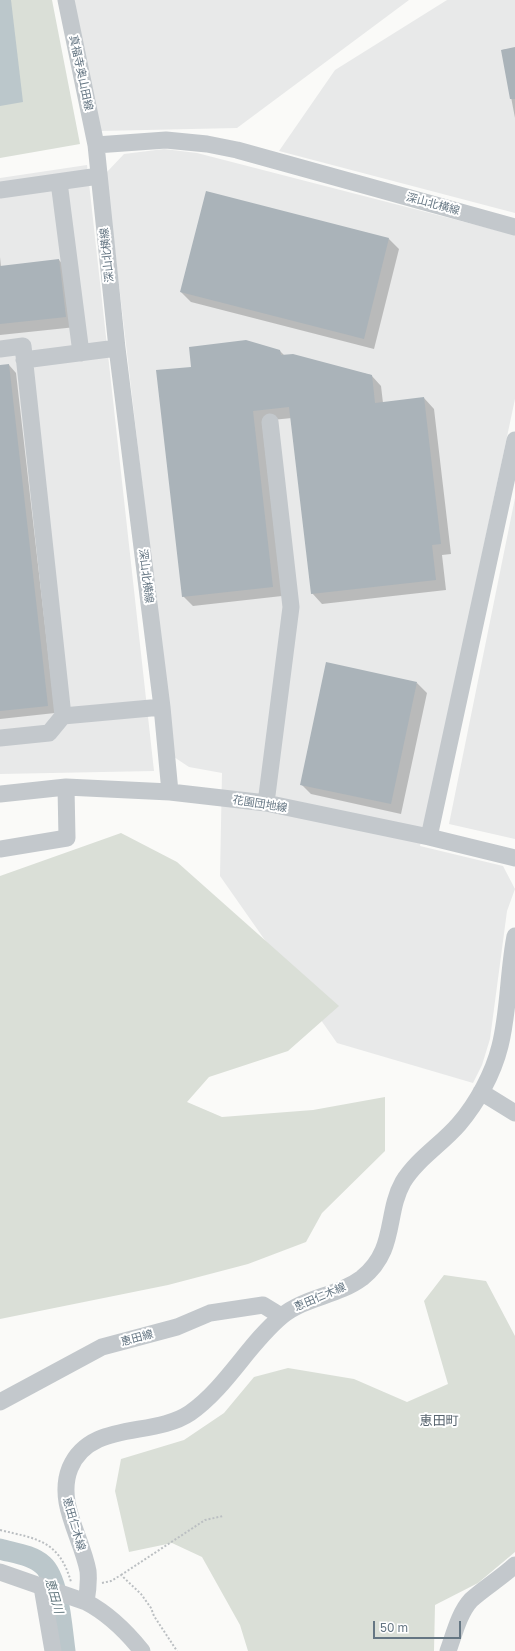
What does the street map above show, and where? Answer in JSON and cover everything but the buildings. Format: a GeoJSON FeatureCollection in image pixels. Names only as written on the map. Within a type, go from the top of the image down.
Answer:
{"type":"FeatureCollection","features":[{"type":"Feature","properties":{"kind":"street","name":"真福寺奥山田線"},"geometry":{"type":"LineString","coordinates":[[66,0],[96,145]]}},
{"type":"Feature","properties":{"kind":"street","name":"深山北横線"},"geometry":{"type":"LineString","coordinates":[[170,792],[162,707],[118,348],[96,145],[166,140],[207,144],[245,152],[515,227]]}},
{"type":"Feature","properties":{"kind":"street"},"geometry":{"type":"LineString","coordinates":[[0,190],[99,176]]}},
{"type":"Feature","properties":{"kind":"street"},"geometry":{"type":"LineString","coordinates":[[60,182],[81,353]]}},
{"type":"Feature","properties":{"kind":"street"},"geometry":{"type":"LineString","coordinates":[[0,349],[23,346],[63,716]]}},
{"type":"Feature","properties":{"kind":"street"},"geometry":{"type":"LineString","coordinates":[[24,360],[118,348]]}},
{"type":"Feature","properties":{"kind":"street"},"geometry":{"type":"LineString","coordinates":[[266,803],[290,607],[270,422]]}},
{"type":"Feature","properties":{"kind":"street"},"geometry":{"type":"LineString","coordinates":[[429,836],[515,440]]}},
{"type":"Feature","properties":{"kind":"street"},"geometry":{"type":"LineString","coordinates":[[0,738],[49,733],[63,716],[162,707]]}},
{"type":"Feature","properties":{"kind":"street"},"geometry":{"type":"LineString","coordinates":[[0,849],[67,838],[66,787]]}},
{"type":"Feature","properties":{"kind":"street","name":"花園団地線"},"geometry":{"type":"LineString","coordinates":[[0,794],[66,787],[170,792],[266,803],[429,836],[515,858]]}},
{"type":"Feature","properties":{"kind":"street","name":"恵田仁木線"},"geometry":{"type":"LineString","coordinates":[[75,1598],[89,1584],[87,1569],[67,1505],[65,1491],[74,1459],[84,1447],[94,1440],[108,1435],[155,1427],[177,1420],[190,1413],[212,1393],[281,1316],[299,1305],[347,1286],[362,1277],[375,1264],[384,1248],[390,1231],[396,1197],[404,1181],[459,1124],[488,1079],[500,1046],[515,936]]}},
{"type":"Feature","properties":{"kind":"street"},"geometry":{"type":"LineString","coordinates":[[481,1092],[515,1113]]}},
{"type":"Feature","properties":{"kind":"street","name":"恵田線"},"geometry":{"type":"LineString","coordinates":[[0,1402],[102,1347],[177,1327],[210,1313],[263,1305],[281,1316]]}},
{"type":"Feature","properties":{"kind":"street"},"geometry":{"type":"LineString","coordinates":[[448,1651],[458,1623],[471,1600],[501,1578],[515,1565]]}},
{"type":"Feature","properties":{"kind":"street"},"geometry":{"type":"LineString","coordinates":[[0,1572],[95,1606],[129,1634],[142,1651]]}},
{"type":"Feature","properties":{"kind":"street"},"geometry":{"type":"LineString","coordinates":[[45,1588],[52,1651]]}},
{"type":"Feature","properties":{"kind":"path"},"geometry":{"type":"LineString","coordinates":[[89,1584],[111,1581],[205,1520],[223,1516]]}},
{"type":"Feature","properties":{"kind":"path"},"geometry":{"type":"LineString","coordinates":[[0,1530],[37,1539],[53,1550],[66,1567],[75,1598]]}},
{"type":"Feature","properties":{"kind":"path"},"geometry":{"type":"LineString","coordinates":[[121,1574],[148,1603],[154,1616],[177,1651]]}},
{"type":"Feature","properties":{"kind":"shaded area"},"geometry":{"type":"Polygon","coordinates":[[[0,0],[52,0],[80,144],[0,158],[0,0]]]}},
{"type":"Feature","properties":{"kind":"shaded area"},"geometry":{"type":"Polygon","coordinates":[[[0,0],[11,0],[23,102],[0,106],[0,0]]]}},
{"type":"Feature","properties":{"kind":"shaded area"},"geometry":{"type":"Polygon","coordinates":[[[69,0],[409,0],[237,128],[100,131],[69,0]]]}},
{"type":"Feature","properties":{"kind":"shaded area"},"geometry":{"type":"Polygon","coordinates":[[[447,0],[515,0],[515,213],[279,151],[335,70],[447,0]]]}},
{"type":"Feature","properties":{"kind":"shaded area"},"geometry":{"type":"Polygon","coordinates":[[[164,149],[197,153],[515,235],[515,399],[420,846],[503,866],[515,889],[507,911],[490,1039],[482,1065],[473,1083],[337,1043],[220,876],[222,773],[189,767],[174,757],[106,173],[124,154],[164,149]]]}},
{"type":"Feature","properties":{"kind":"shaded area"},"geometry":{"type":"Polygon","coordinates":[[[87,165],[154,771],[0,774],[0,178],[87,165]]]}},
{"type":"Feature","properties":{"kind":"shaded area"},"geometry":{"type":"Polygon","coordinates":[[[515,498],[515,839],[449,824],[515,498]]]}},
{"type":"Feature","properties":{"kind":"shaded area"},"geometry":{"type":"Polygon","coordinates":[[[121,833],[177,862],[339,1006],[288,1051],[209,1077],[187,1102],[222,1117],[313,1110],[385,1097],[385,1151],[322,1213],[306,1242],[248,1264],[168,1285],[0,1319],[0,876],[121,833]]]}},
{"type":"Feature","properties":{"kind":"shaded area"},"geometry":{"type":"Polygon","coordinates":[[[444,1275],[486,1281],[515,1336],[515,1552],[478,1583],[435,1605],[434,1651],[248,1651],[240,1625],[202,1557],[172,1543],[129,1552],[115,1491],[121,1459],[184,1440],[224,1413],[254,1377],[288,1368],[354,1379],[407,1402],[448,1384],[424,1301],[444,1275]]]}},
{"type":"Feature","properties":{"kind":"waterway","name":"恵田川"},"geometry":{"type":"LineString","coordinates":[[0,1549],[34,1559],[43,1565],[48,1572],[53,1581],[59,1605],[65,1651]]}},
{"type":"Feature","properties":{"kind":"district","name":"恵田町"},"geometry":{"type":"Point","coordinates":[439,1421]}}]}
